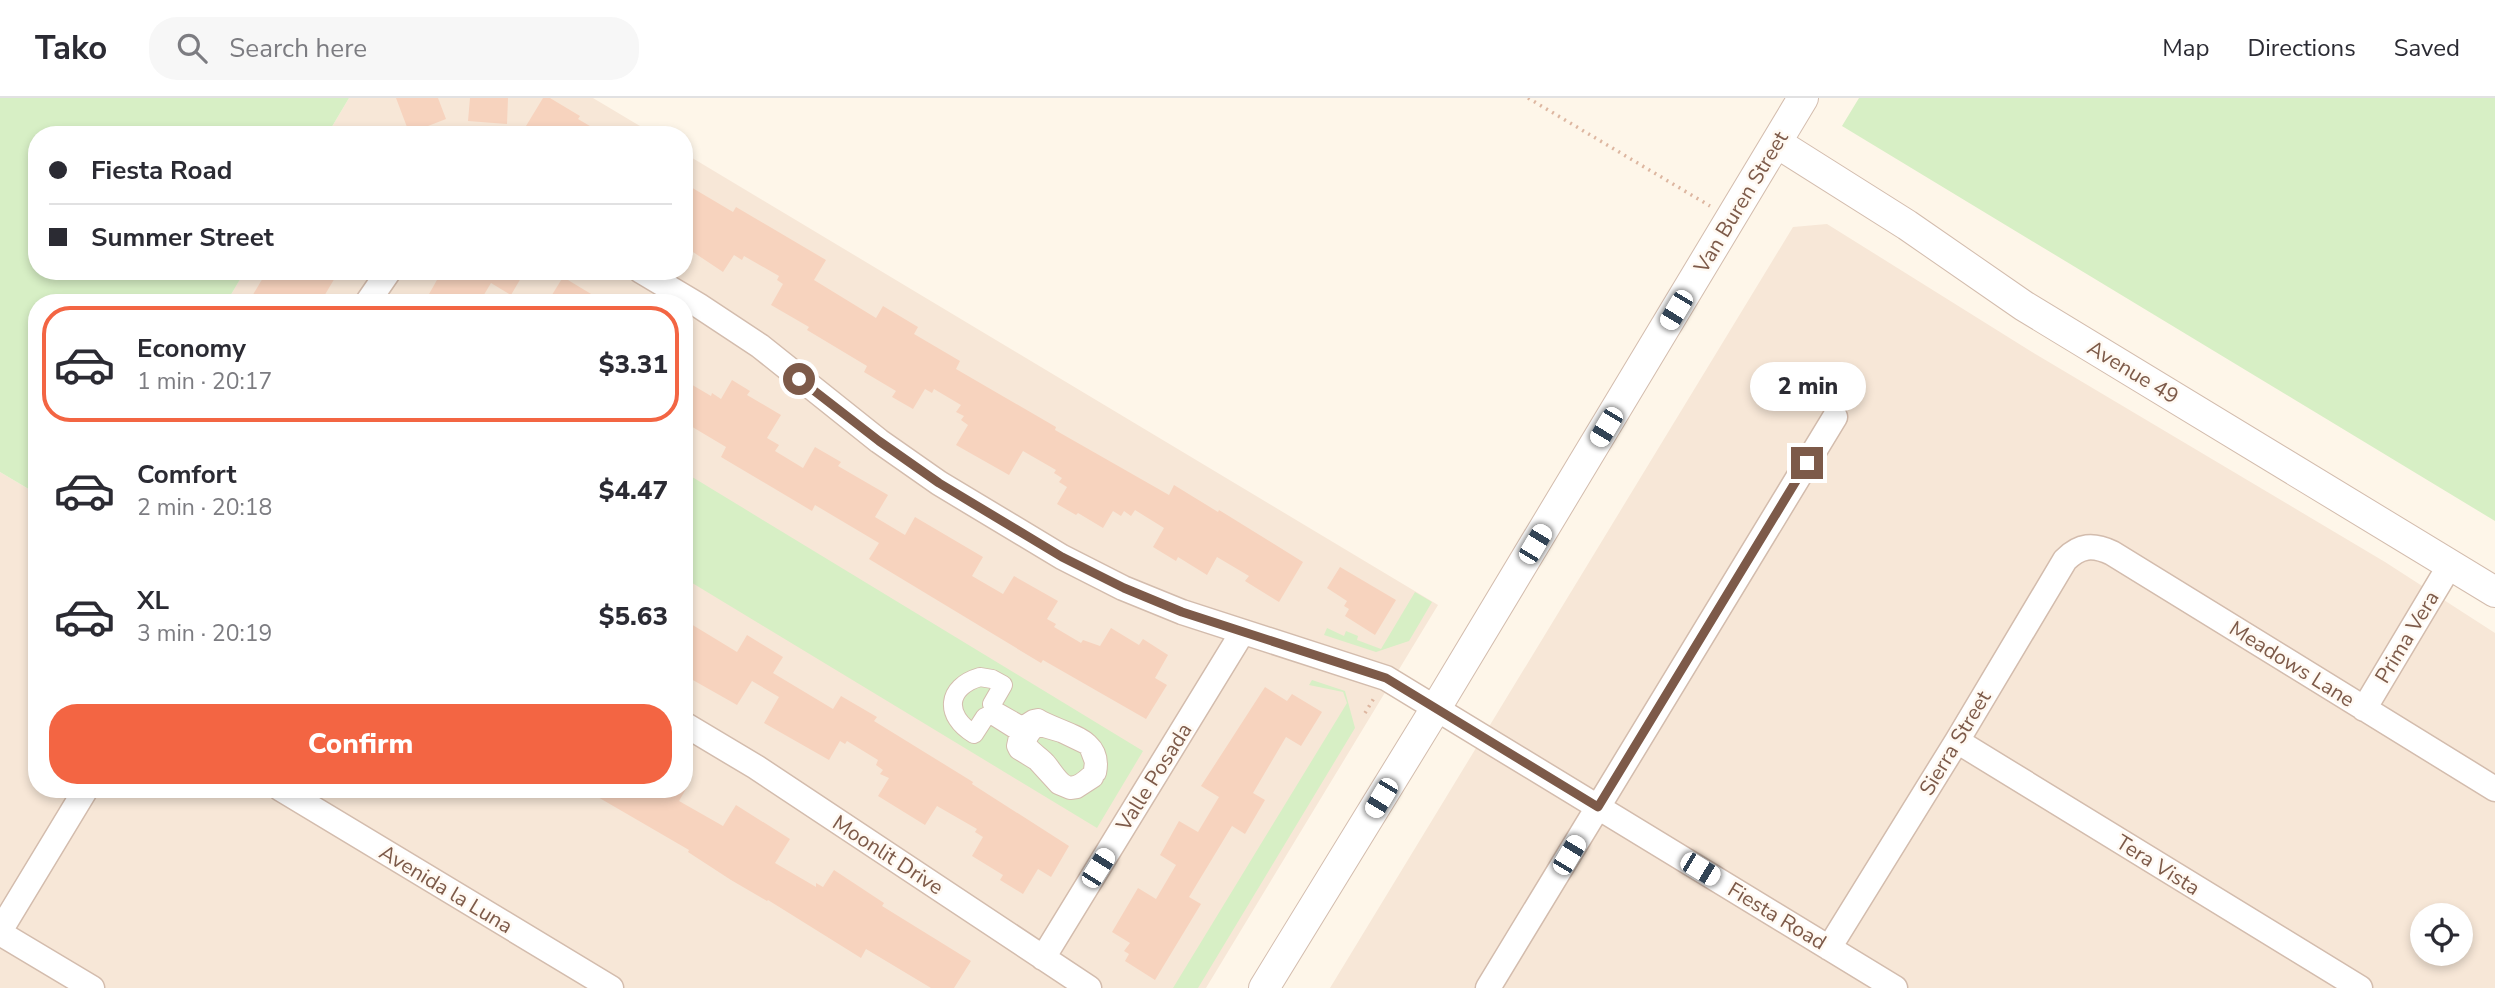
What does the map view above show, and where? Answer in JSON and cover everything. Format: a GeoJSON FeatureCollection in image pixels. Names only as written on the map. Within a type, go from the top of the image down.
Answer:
{"type":"FeatureCollection","features":[{"type":"Feature","properties":{"kind":"street","name":"Van Buren Street"},"geometry":{"type":"LineString","coordinates":[[1264,988],[1803,98]]}},
{"type":"Feature","properties":{"kind":"street","name":"Avenue 49"},"geometry":{"type":"LineString","coordinates":[[1777,143],[1907,225],[2024,306],[2495,592]]}},
{"type":"Feature","properties":{"kind":"street","name":"Fiesta Road"},"geometry":{"type":"LineString","coordinates":[[655,280],[679,294]]}},
{"type":"Feature","properties":{"kind":"street","name":"Fiesta Road"},"geometry":{"type":"LineString","coordinates":[[693,302],[760,346],[879,441],[1002,523],[1124,588],[1182,612],[1386,678],[1895,988]]}},
{"type":"Feature","properties":{"kind":"street"},"geometry":{"type":"LineString","coordinates":[[1488,988],[1835,417]]}},
{"type":"Feature","properties":{"kind":"street","name":"Meadows Lane"},"geometry":{"type":"LineString","coordinates":[[2087,546],[2100,547],[2112,553],[2495,789]]}},
{"type":"Feature","properties":{"kind":"street","name":"Sierra Street"},"geometry":{"type":"LineString","coordinates":[[1829,948],[2065,560],[2074,551],[2087,546]]}},
{"type":"Feature","properties":{"kind":"street","name":"Prima Vera"},"geometry":{"type":"LineString","coordinates":[[2364,709],[2450,565]]}},
{"type":"Feature","properties":{"kind":"street","name":"Valle Posada"},"geometry":{"type":"LineString","coordinates":[[1043,958],[1242,633]]}},
{"type":"Feature","properties":{"kind":"street"},"geometry":{"type":"LineString","coordinates":[[980,677],[1003,685],[992,704],[994,710],[1022,726],[1038,718],[1084,739],[1096,751],[1097,773],[1093,770],[1094,762],[1088,746],[1044,728],[1036,729],[1030,735],[1028,744],[1031,751],[1037,755],[1062,782],[1070,785],[1089,776],[1094,778],[1077,789],[1070,790],[1058,785],[1036,761],[1018,750],[1016,746],[1019,732],[992,715],[985,717],[974,734],[963,728],[956,718],[953,703],[957,690],[967,681],[980,677]]}},
{"type":"Feature","properties":{"kind":"street","name":"Moonlit Drive"},"geometry":{"type":"LineString","coordinates":[[693,729],[756,767],[1089,988]]}},
{"type":"Feature","properties":{"kind":"street","name":"Tera Vista"},"geometry":{"type":"LineString","coordinates":[[1957,741],[2360,988]]}},
{"type":"Feature","properties":{"kind":"street"},"geometry":{"type":"LineString","coordinates":[[81,798],[0,932],[92,988]]}},
{"type":"Feature","properties":{"kind":"street","name":"Avenida la Luna"},"geometry":{"type":"LineString","coordinates":[[296,798],[611,988]]}},
{"type":"Feature","properties":{"kind":"path"},"geometry":{"type":"LineString","coordinates":[[1528,98],[1732,219]]}},
{"type":"Feature","properties":{"kind":"shaded area"},"geometry":{"type":"Polygon","coordinates":[[[349,98],[593,98],[640,126],[332,126],[349,98]]]}},
{"type":"Feature","properties":{"kind":"shaded area"},"geometry":{"type":"Polygon","coordinates":[[[693,158],[1438,605],[1206,988],[0,988],[0,472],[28,489],[28,798],[693,798],[693,294],[231,294],[240,280],[693,280],[693,158]]]}},
{"type":"Feature","properties":{"kind":"shaded area"},"geometry":{"type":"Polygon","coordinates":[[[1827,224],[2037,355],[2385,562],[2495,633],[2495,988],[1330,988],[1793,227],[1827,224]]]}},
{"type":"Feature","properties":{"kind":"green space"},"geometry":{"type":"Polygon","coordinates":[[[0,98],[349,98],[332,126],[28,126],[28,280],[240,280],[231,294],[28,294],[28,489],[0,472],[0,98]]]}},
{"type":"Feature","properties":{"kind":"green space"},"geometry":{"type":"Polygon","coordinates":[[[1859,98],[2495,98],[2495,521],[1842,126],[1859,98]]]}},
{"type":"Feature","properties":{"kind":"green space"},"geometry":{"type":"Polygon","coordinates":[[[693,477],[1143,751],[1097,828],[693,583],[693,477]]]}},
{"type":"Feature","properties":{"kind":"green space"},"geometry":{"type":"Polygon","coordinates":[[[1415,592],[1432,602],[1409,641],[1376,652],[1324,635],[1327,628],[1344,636],[1346,631],[1358,636],[1357,640],[1381,649],[1415,592]]]}},
{"type":"Feature","properties":{"kind":"green space"},"geometry":{"type":"Polygon","coordinates":[[[1312,680],[1345,691],[1355,728],[1198,988],[1173,988],[1347,703],[1343,692],[1309,685],[1312,680]]]}},
{"type":"Feature","properties":{"kind":"building"},"geometry":{"type":"Polygon","coordinates":[[[396,98],[438,98],[446,119],[428,126],[407,126],[396,98]]]}},
{"type":"Feature","properties":{"kind":"building"},"geometry":{"type":"Polygon","coordinates":[[[470,98],[508,98],[507,124],[468,121],[470,98]]]}},
{"type":"Feature","properties":{"kind":"building"},"geometry":{"type":"Polygon","coordinates":[[[543,98],[550,98],[580,116],[578,119],[590,126],[526,126],[543,98]]]}},
{"type":"Feature","properties":{"kind":"building"},"geometry":{"type":"Polygon","coordinates":[[[693,188],[733,212],[736,207],[826,260],[814,280],[876,318],[883,306],[918,327],[914,334],[960,361],[956,369],[1056,427],[1055,430],[1169,495],[1174,485],[1303,562],[1279,602],[1245,581],[1249,576],[1217,557],[1207,575],[1178,557],[1176,561],[1153,547],[1164,528],[1135,510],[1131,516],[1124,511],[1121,516],[1113,511],[1103,528],[1078,513],[1076,515],[1057,504],[1067,487],[1059,482],[1062,478],[1054,473],[1056,470],[1023,451],[1009,475],[956,445],[968,425],[961,420],[964,416],[956,412],[961,405],[934,389],[932,393],[925,389],[913,409],[892,397],[896,391],[864,372],[867,366],[771,305],[783,284],[777,280],[779,276],[744,256],[742,260],[734,255],[723,272],[693,252],[693,188]]]}},
{"type":"Feature","properties":{"kind":"building"},"geometry":{"type":"Polygon","coordinates":[[[262,280],[334,280],[325,294],[253,294],[262,280]]]}},
{"type":"Feature","properties":{"kind":"building"},"geometry":{"type":"Polygon","coordinates":[[[437,280],[520,280],[512,294],[491,283],[484,294],[429,294],[437,280]]]}},
{"type":"Feature","properties":{"kind":"building"},"geometry":{"type":"Polygon","coordinates":[[[561,280],[568,280],[591,294],[553,294],[561,280]]]}},
{"type":"Feature","properties":{"kind":"building"},"geometry":{"type":"Polygon","coordinates":[[[732,380],[750,391],[747,395],[781,415],[767,438],[779,445],[775,451],[803,468],[815,447],[841,462],[838,466],[888,495],[875,517],[905,535],[915,517],[983,557],[972,576],[1003,594],[1014,576],[1058,601],[1047,619],[1056,624],[1054,627],[1081,643],[1083,640],[1100,646],[1111,628],[1139,645],[1143,639],[1168,655],[1155,678],[1167,685],[1146,719],[1043,660],[1041,663],[869,559],[879,543],[815,505],[812,511],[721,457],[726,447],[693,427],[693,385],[721,399],[732,380]]]}},
{"type":"Feature","properties":{"kind":"building"},"geometry":{"type":"Polygon","coordinates":[[[1340,567],[1396,600],[1375,635],[1345,616],[1349,609],[1344,606],[1347,601],[1327,588],[1340,567]]]}},
{"type":"Feature","properties":{"kind":"building"},"geometry":{"type":"Polygon","coordinates":[[[693,625],[737,652],[747,635],[783,657],[773,673],[833,709],[841,696],[877,717],[874,721],[1069,846],[1051,877],[1038,869],[1023,894],[1000,880],[1003,875],[972,856],[983,837],[975,832],[977,829],[937,806],[925,825],[878,796],[889,778],[880,774],[883,770],[876,765],[878,760],[847,741],[845,744],[840,741],[829,760],[764,723],[779,697],[752,681],[737,705],[693,680],[693,625]]]}},
{"type":"Feature","properties":{"kind":"building"},"geometry":{"type":"Polygon","coordinates":[[[1265,687],[1287,701],[1292,694],[1322,712],[1301,746],[1286,737],[1253,793],[1265,800],[1245,834],[1232,826],[1189,897],[1201,904],[1155,980],[1125,961],[1129,954],[1124,951],[1130,943],[1112,932],[1138,888],[1156,899],[1176,865],[1160,855],[1179,821],[1198,832],[1219,797],[1201,786],[1265,687]]]}},
{"type":"Feature","properties":{"kind":"building"},"geometry":{"type":"Polygon","coordinates":[[[599,798],[681,798],[679,801],[723,826],[736,805],[790,839],[775,863],[816,887],[816,883],[823,887],[834,870],[884,903],[882,906],[971,961],[954,988],[931,988],[866,949],[861,958],[731,880],[688,852],[689,850],[599,798]]]}},
{"type":"Feature","properties":{"kind":"route"},"geometry":{"type":"LineString","coordinates":[[799,379],[939,483],[1062,557],[1124,588],[1182,612],[1386,678],[1598,807],[1807,463]]}}]}
